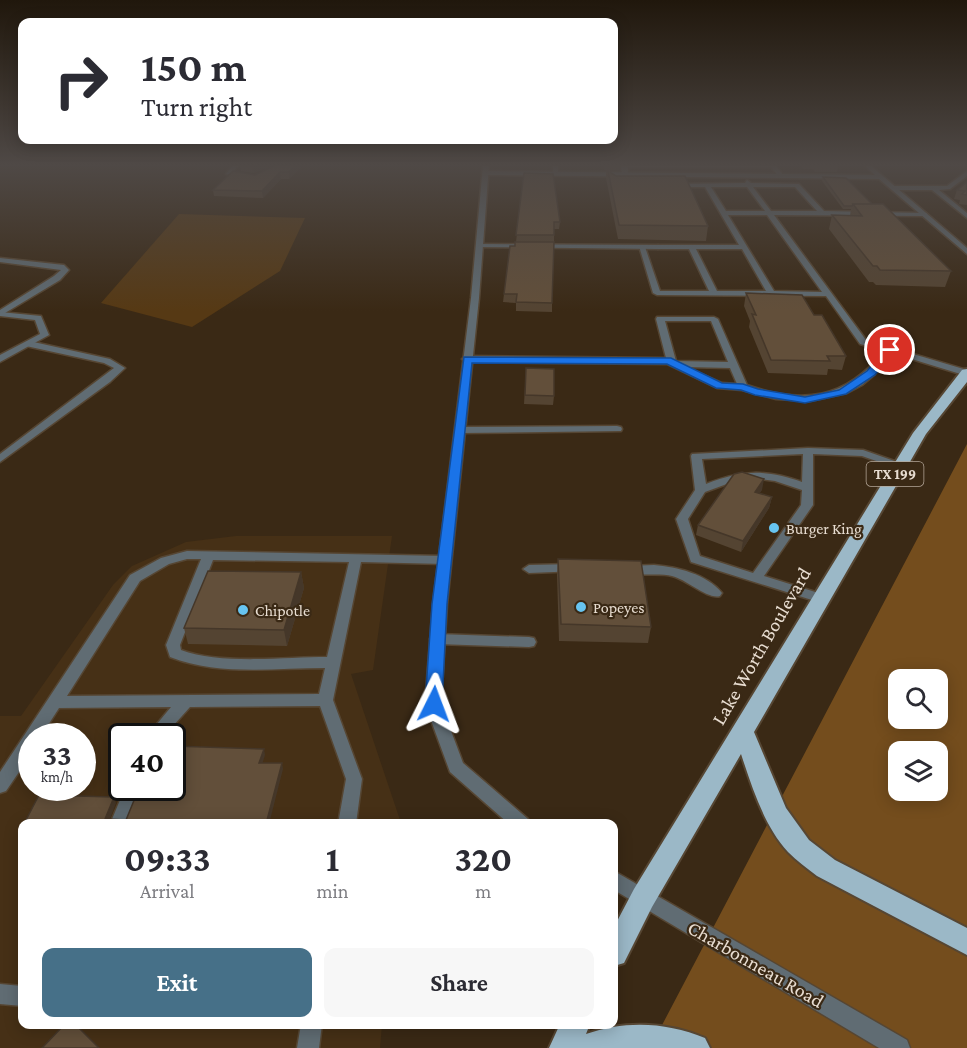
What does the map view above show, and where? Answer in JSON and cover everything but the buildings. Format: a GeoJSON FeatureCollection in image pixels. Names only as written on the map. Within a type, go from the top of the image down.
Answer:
{"type":"FeatureCollection","features":[{"type":"Feature","properties":{"kind":"highway","name":"Lake Worth Boulevard"},"geometry":{"type":"LineString","coordinates":[[618,945],[643,898],[899,466],[920,433],[967,373]]}},
{"type":"Feature","properties":{"kind":"highway"},"geometry":{"type":"LineString","coordinates":[[743,732],[779,819],[807,853],[826,868],[967,942]]}},
{"type":"Feature","properties":{"kind":"highway"},"geometry":{"type":"LineString","coordinates":[[564,1048],[574,1029]]}},
{"type":"Feature","properties":{"kind":"highway"},"geometry":{"type":"LineString","coordinates":[[589,1048],[605,1042],[633,1038],[660,1040],[694,1048]]}},
{"type":"Feature","properties":{"kind":"street"},"geometry":{"type":"LineString","coordinates":[[481,214],[437,639],[434,704],[456,767],[516,819]]}},
{"type":"Feature","properties":{"kind":"street"},"geometry":{"type":"LineString","coordinates":[[724,214],[771,293]]}},
{"type":"Feature","properties":{"kind":"street"},"geometry":{"type":"LineString","coordinates":[[770,214],[863,342],[967,373]]}},
{"type":"Feature","properties":{"kind":"street"},"geometry":{"type":"LineString","coordinates":[[914,214],[924,214],[967,252]]}},
{"type":"Feature","properties":{"kind":"street"},"geometry":{"type":"LineString","coordinates":[[478,246],[744,247]]}},
{"type":"Feature","properties":{"kind":"street"},"geometry":{"type":"LineString","coordinates":[[641,247],[657,293],[828,294]]}},
{"type":"Feature","properties":{"kind":"street"},"geometry":{"type":"LineString","coordinates":[[691,247],[714,293]]}},
{"type":"Feature","properties":{"kind":"street"},"geometry":{"type":"LineString","coordinates":[[0,260],[64,267],[65,270],[57,278],[0,314]]}},
{"type":"Feature","properties":{"kind":"street"},"geometry":{"type":"LineString","coordinates":[[0,314],[38,318],[45,335],[0,359]]}},
{"type":"Feature","properties":{"kind":"street"},"geometry":{"type":"LineString","coordinates":[[743,387],[714,320],[660,319],[672,362],[720,386],[743,387],[755,392],[805,400],[843,392],[871,373],[890,350]]}},
{"type":"Feature","properties":{"kind":"street"},"geometry":{"type":"LineString","coordinates":[[0,459],[120,368],[107,361],[28,344]]}},
{"type":"Feature","properties":{"kind":"street"},"geometry":{"type":"LineString","coordinates":[[467,359],[732,365]]}},
{"type":"Feature","properties":{"kind":"street"},"geometry":{"type":"LineString","coordinates":[[460,430],[617,429]]}},
{"type":"Feature","properties":{"kind":"street"},"geometry":{"type":"LineString","coordinates":[[756,578],[807,505],[808,451]]}},
{"type":"Feature","properties":{"kind":"street"},"geometry":{"type":"LineString","coordinates":[[701,490],[696,456],[808,451],[863,453],[899,466]]}},
{"type":"Feature","properties":{"kind":"street"},"geometry":{"type":"LineString","coordinates":[[808,488],[760,473],[740,476],[701,490],[682,519],[695,559],[820,598]]}},
{"type":"Feature","properties":{"kind":"street"},"geometry":{"type":"LineString","coordinates":[[42,723],[135,578],[165,561],[187,555],[445,560]]}},
{"type":"Feature","properties":{"kind":"street"},"geometry":{"type":"LineString","coordinates":[[209,555],[173,645],[175,653],[182,658],[207,662],[334,662]]}},
{"type":"Feature","properties":{"kind":"street"},"geometry":{"type":"LineString","coordinates":[[347,819],[354,779],[325,700],[356,558]]}},
{"type":"Feature","properties":{"kind":"street"},"geometry":{"type":"LineString","coordinates":[[617,570],[664,568],[690,576],[716,593]]}},
{"type":"Feature","properties":{"kind":"street"},"geometry":{"type":"LineString","coordinates":[[529,569],[588,569]]}},
{"type":"Feature","properties":{"kind":"street"},"geometry":{"type":"LineString","coordinates":[[437,639],[529,642]]}},
{"type":"Feature","properties":{"kind":"street"},"geometry":{"type":"LineString","coordinates":[[57,702],[325,700]]}},
{"type":"Feature","properties":{"kind":"street"},"geometry":{"type":"LineString","coordinates":[[167,723],[186,701]]}},
{"type":"Feature","properties":{"kind":"street"},"geometry":{"type":"LineString","coordinates":[[0,786],[18,759]]}},
{"type":"Feature","properties":{"kind":"street"},"geometry":{"type":"LineString","coordinates":[[120,819],[128,801]]}},
{"type":"Feature","properties":{"kind":"street","name":"Charbonneau Road"},"geometry":{"type":"LineString","coordinates":[[618,882],[899,1048]]}},
{"type":"Feature","properties":{"kind":"street"},"geometry":{"type":"LineString","coordinates":[[0,994],[18,996]]}},
{"type":"Feature","properties":{"kind":"street"},"geometry":{"type":"LineString","coordinates":[[308,1048],[311,1029]]}},
{"type":"Feature","properties":{"kind":"shaded area"},"geometry":{"type":"Polygon","coordinates":[[[179,214],[305,218],[280,271],[192,327],[101,303],[179,214]]]}},
{"type":"Feature","properties":{"kind":"shaded area"},"geometry":{"type":"Polygon","coordinates":[[[967,444],[967,1048],[650,1048],[967,444]]]}},
{"type":"Feature","properties":{"kind":"shaded area"},"geometry":{"type":"Polygon","coordinates":[[[236,536],[392,536],[373,670],[351,674],[400,819],[18,819],[18,1029],[382,1029],[380,1048],[0,1048],[0,716],[21,716],[113,585],[132,566],[186,542],[236,536]]]}},
{"type":"Feature","properties":{"kind":"place","name":"Burger King"},"geometry":{"type":"Point","coordinates":[774,528]}},
{"type":"Feature","properties":{"kind":"place","name":"Popeyes"},"geometry":{"type":"Point","coordinates":[581,607]}},
{"type":"Feature","properties":{"kind":"place","name":"Chipotle"},"geometry":{"type":"Point","coordinates":[243,610]}},
{"type":"Feature","properties":{"kind":"route"},"geometry":{"type":"LineString","coordinates":[[434,704],[440,604],[467,359],[671,361],[672,364],[720,386],[743,387],[755,392],[805,400],[843,392],[871,373],[890,350]]}}]}
